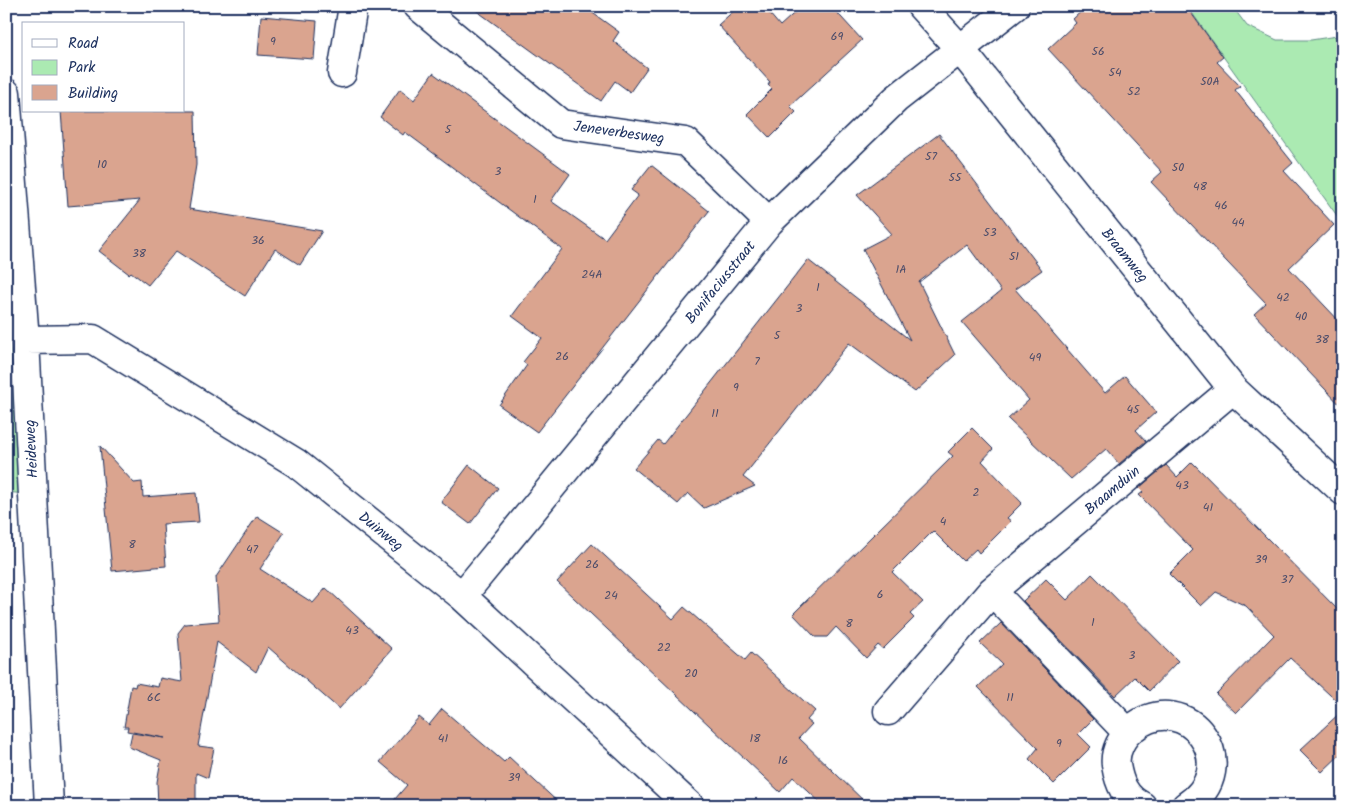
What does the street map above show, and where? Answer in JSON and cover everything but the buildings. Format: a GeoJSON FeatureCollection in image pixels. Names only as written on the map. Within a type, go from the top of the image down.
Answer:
{"type":"FeatureCollection","features":[{"type":"Feature","properties":{"kind":"street"},"geometry":{"type":"LineString","coordinates":[[342,73],[353,6]]}},
{"type":"Feature","properties":{"kind":"street","name":"Jeneverbesweg"},"geometry":{"type":"LineString","coordinates":[[418,6],[561,124],[686,142],[769,222]]}},
{"type":"Feature","properties":{"kind":"street","name":"Braamweg"},"geometry":{"type":"LineString","coordinates":[[921,6],[960,49],[1233,389],[1343,491]]}},
{"type":"Feature","properties":{"kind":"street","name":"Bonifaciusstraat"},"geometry":{"type":"LineString","coordinates":[[462,596],[769,222],[896,99],[1015,6]]}},
{"type":"Feature","properties":{"kind":"street","name":"Heideweg"},"geometry":{"type":"LineString","coordinates":[[6,94],[13,263],[25,340],[49,806]]}},
{"type":"Feature","properties":{"kind":"street","name":"Duinweg"},"geometry":{"type":"LineString","coordinates":[[25,340],[93,339],[296,463],[462,596],[690,806]]}},
{"type":"Feature","properties":{"kind":"street","name":"Braamduin"},"geometry":{"type":"LineString","coordinates":[[888,711],[992,591],[1233,389]]}},
{"type":"Feature","properties":{"kind":"street"},"geometry":{"type":"LineString","coordinates":[[992,591],[1127,732]]}},
{"type":"Feature","properties":{"kind":"street"},"geometry":{"type":"LineString","coordinates":[[1142,806],[1125,792],[1118,778],[1116,761],[1119,746],[1127,732],[1140,722],[1155,716],[1170,716],[1185,720],[1198,729],[1208,742],[1212,757],[1212,773],[1206,788],[1196,800],[1186,806]]}},
{"type":"Feature","properties":{"kind":"green space"},"geometry":{"type":"Polygon","coordinates":[[[1187,6],[1232,6],[1247,26],[1277,40],[1311,40],[1343,35],[1343,224],[1187,6]]]}},
{"type":"Feature","properties":{"kind":"green space"},"geometry":{"type":"Polygon","coordinates":[[[6,344],[15,351],[25,494],[6,492],[6,344]]]}}]}
